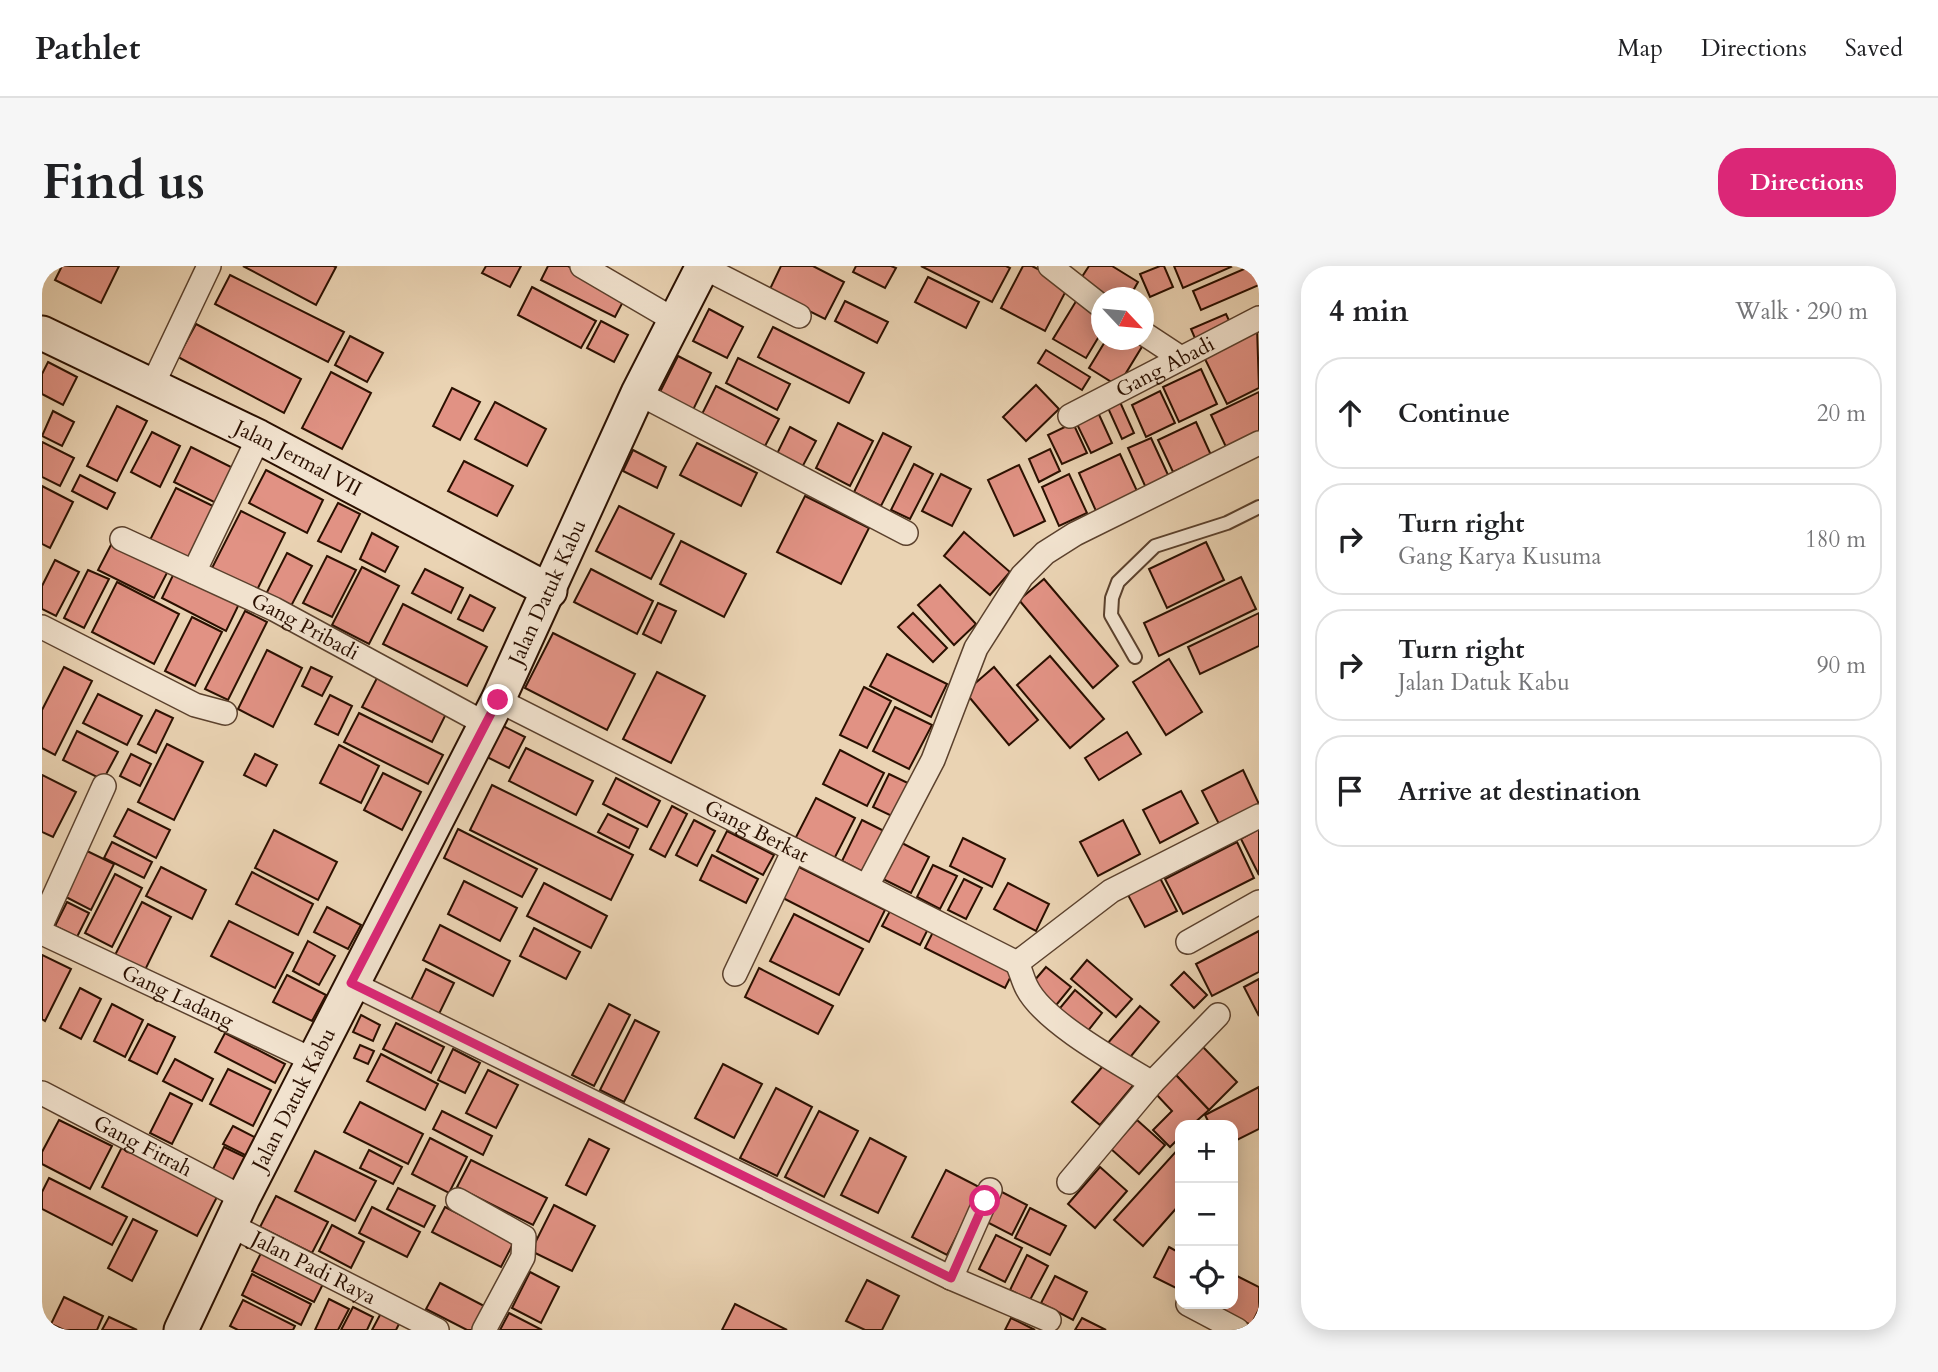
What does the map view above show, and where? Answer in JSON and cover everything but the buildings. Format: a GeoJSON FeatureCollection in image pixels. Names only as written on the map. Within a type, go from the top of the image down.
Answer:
{"type":"FeatureCollection","features":[{"type":"Feature","properties":{"kind":"street"},"geometry":{"type":"LineString","coordinates":[[152,386],[209,266]]}},
{"type":"Feature","properties":{"kind":"street"},"geometry":{"type":"LineString","coordinates":[[582,266],[676,321]]}},
{"type":"Feature","properties":{"kind":"street"},"geometry":{"type":"LineString","coordinates":[[1050,266],[1091,298]]}},
{"type":"Feature","properties":{"kind":"street"},"geometry":{"type":"LineString","coordinates":[[703,267],[799,316]]}},
{"type":"Feature","properties":{"kind":"street","name":"Jalan Datuk Kabu"},"geometry":{"type":"LineString","coordinates":[[181,1330],[236,1211],[491,712],[550,591],[638,393],[703,267]]}},
{"type":"Feature","properties":{"kind":"street","name":"Gang Abadi"},"geometry":{"type":"LineString","coordinates":[[1070,416],[1259,318]]}},
{"type":"Feature","properties":{"kind":"street","name":"Jalan Jermal VII"},"geometry":{"type":"LineString","coordinates":[[42,333],[259,437],[550,591]]}},
{"type":"Feature","properties":{"kind":"street"},"geometry":{"type":"LineString","coordinates":[[1154,340],[1181,358]]}},
{"type":"Feature","properties":{"kind":"street"},"geometry":{"type":"LineString","coordinates":[[638,393],[906,533]]}},
{"type":"Feature","properties":{"kind":"street"},"geometry":{"type":"LineString","coordinates":[[194,572],[259,437]]}},
{"type":"Feature","properties":{"kind":"street"},"geometry":{"type":"LineString","coordinates":[[867,886],[933,760],[976,648],[1022,576],[1045,553],[1075,534],[1259,443]]}},
{"type":"Feature","properties":{"kind":"street","name":"Gang Pribadi"},"geometry":{"type":"LineString","coordinates":[[122,539],[491,712]]}},
{"type":"Feature","properties":{"kind":"street"},"geometry":{"type":"LineString","coordinates":[[42,627],[195,705],[225,713]]}},
{"type":"Feature","properties":{"kind":"street","name":"Gang Berkat"},"geometry":{"type":"LineString","coordinates":[[491,712],[794,850],[1017,963]]}},
{"type":"Feature","properties":{"kind":"street"},"geometry":{"type":"LineString","coordinates":[[42,922],[104,786]]}},
{"type":"Feature","properties":{"kind":"street"},"geometry":{"type":"LineString","coordinates":[[1152,1083],[1087,1045],[1044,1007],[1026,987],[1017,963],[1111,891],[1259,816]]}},
{"type":"Feature","properties":{"kind":"street"},"geometry":{"type":"LineString","coordinates":[[735,974],[794,850]]}},
{"type":"Feature","properties":{"kind":"street"},"geometry":{"type":"LineString","coordinates":[[1188,942],[1259,902]]}},
{"type":"Feature","properties":{"kind":"street","name":"Gang Ladang"},"geometry":{"type":"LineString","coordinates":[[42,933],[313,1060]]}},
{"type":"Feature","properties":{"kind":"street"},"geometry":{"type":"LineString","coordinates":[[351,983],[951,1278],[1049,1320]]}},
{"type":"Feature","properties":{"kind":"street"},"geometry":{"type":"LineString","coordinates":[[1069,1182],[1152,1083],[1218,1015]]}},
{"type":"Feature","properties":{"kind":"street","name":"Gang Fitrah"},"geometry":{"type":"LineString","coordinates":[[42,1093],[236,1211]]}},
{"type":"Feature","properties":{"kind":"street"},"geometry":{"type":"LineString","coordinates":[[951,1278],[990,1190]]}},
{"type":"Feature","properties":{"kind":"street"},"geometry":{"type":"LineString","coordinates":[[458,1200],[524,1237],[526,1245],[484,1330]]}},
{"type":"Feature","properties":{"kind":"street","name":"Jalan Padi Raya"},"geometry":{"type":"LineString","coordinates":[[236,1211],[437,1330]]}},
{"type":"Feature","properties":{"kind":"street"},"geometry":{"type":"LineString","coordinates":[[1197,1309],[1237,1330]]}},
{"type":"Feature","properties":{"kind":"lane"},"geometry":{"type":"LineString","coordinates":[[1135,657],[1111,615],[1112,598],[1125,574],[1156,546],[1227,523],[1259,507]]}},
{"type":"Feature","properties":{"kind":"route"},"geometry":{"type":"LineString","coordinates":[[498,700],[351,983],[951,1278],[985,1201]]}}]}
